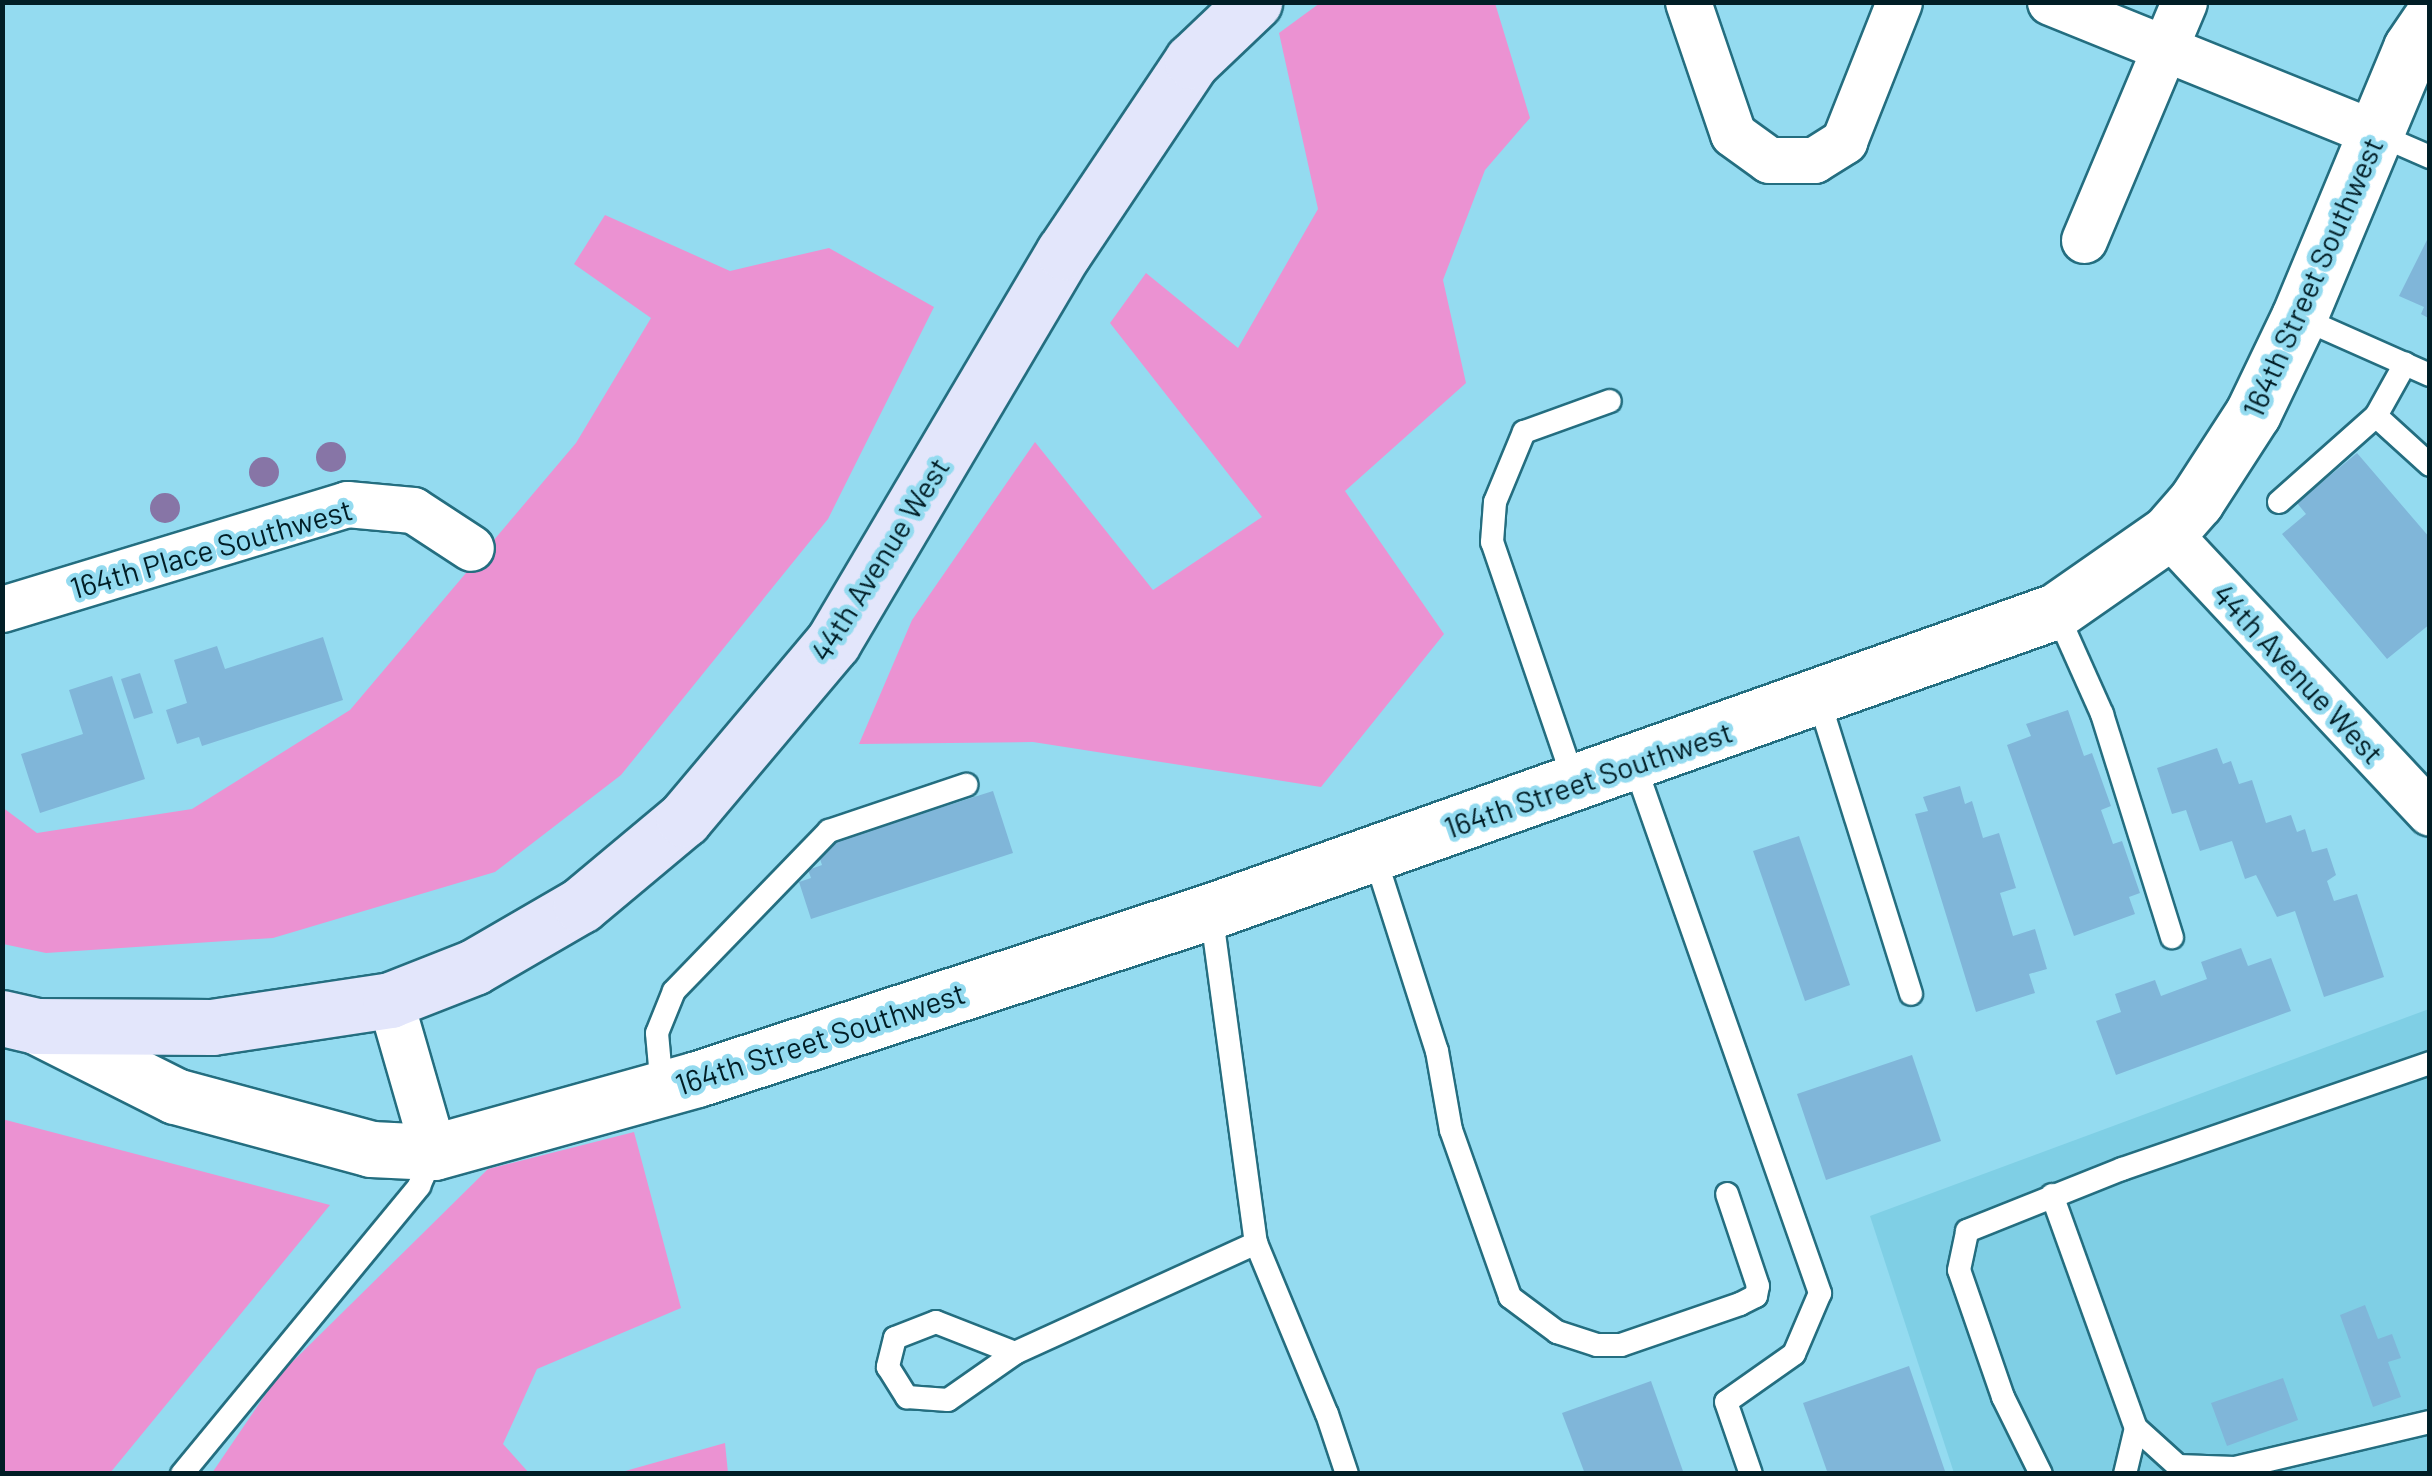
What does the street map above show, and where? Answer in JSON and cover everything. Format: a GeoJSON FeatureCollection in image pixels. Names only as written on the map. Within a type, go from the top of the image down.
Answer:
{"type":"FeatureCollection","features":[{"type":"Feature","properties":{"kind":"main road","name":"44th Avenue West"},"geometry":{"type":"LineString","coordinates":[[19,1022],[212,1027],[390,1000],[474,967],[581,905],[684,819],[833,642],[1064,252],[1192,62],[1254,2]]}},
{"type":"Feature","properties":{"kind":"street"},"geometry":{"type":"LineString","coordinates":[[1688,2],[1732,134],[1769,160],[1814,160],[1844,141],[1900,2]]}},
{"type":"Feature","properties":{"kind":"street"},"geometry":{"type":"LineString","coordinates":[[2050,2],[2377,134]]}},
{"type":"Feature","properties":{"kind":"street"},"geometry":{"type":"LineString","coordinates":[[2084,240],[2184,2]]}},
{"type":"Feature","properties":{"kind":"street","name":"164th Street Southwest"},"geometry":{"type":"LineString","coordinates":[[19,1022],[176,1096],[371,1149],[434,1152],[662,1088],[1211,911],[2056,611],[2168,534],[2196,501],[2252,413],[2299,317],[2411,48],[2430,20]]}},
{"type":"Feature","properties":{"kind":"street","name":"164th Place Southwest"},"geometry":{"type":"LineString","coordinates":[[2,609],[347,504],[413,510],[471,548]]}},
{"type":"Feature","properties":{"kind":"street","name":"44th Avenue West"},"geometry":{"type":"LineString","coordinates":[[2168,534],[2430,813]]}},
{"type":"Feature","properties":{"kind":"street"},"geometry":{"type":"LineString","coordinates":[[390,1000],[434,1152]]}},
{"type":"Feature","properties":{"kind":"lane"},"geometry":{"type":"LineString","coordinates":[[2377,134],[2430,157]]}},
{"type":"Feature","properties":{"kind":"lane"},"geometry":{"type":"LineString","coordinates":[[2299,317],[2430,375]]}},
{"type":"Feature","properties":{"kind":"lane"},"geometry":{"type":"LineString","coordinates":[[2279,502],[2376,416],[2404,364]]}},
{"type":"Feature","properties":{"kind":"lane"},"geometry":{"type":"LineString","coordinates":[[1575,784],[1492,542],[1494,502],[1524,432],[1610,402]]}},
{"type":"Feature","properties":{"kind":"lane"},"geometry":{"type":"LineString","coordinates":[[2376,416],[2430,465]]}},
{"type":"Feature","properties":{"kind":"lane"},"geometry":{"type":"LineString","coordinates":[[2056,611],[2102,714],[2172,937]]}},
{"type":"Feature","properties":{"kind":"lane"},"geometry":{"type":"LineString","coordinates":[[1818,697],[1911,994]]}},
{"type":"Feature","properties":{"kind":"lane"},"geometry":{"type":"LineString","coordinates":[[1634,763],[1820,1293],[1794,1354],[1726,1402],[1751,1474]]}},
{"type":"Feature","properties":{"kind":"lane"},"geometry":{"type":"LineString","coordinates":[[662,1088],[656,1033],[674,991],[829,831],[966,785]]}},
{"type":"Feature","properties":{"kind":"lane"},"geometry":{"type":"LineString","coordinates":[[1374,854],[1437,1051],[1451,1130],[1510,1298],[1557,1332],[1597,1345],[1621,1345],[1740,1304],[1756,1296],[1758,1286],[1727,1194]]}},
{"type":"Feature","properties":{"kind":"lane"},"geometry":{"type":"LineString","coordinates":[[1211,911],[1256,1243],[1327,1414],[1347,1474]]}},
{"type":"Feature","properties":{"kind":"lane"},"geometry":{"type":"LineString","coordinates":[[2041,1474],[2003,1397],[1959,1270],[1967,1230],[2052,1195],[2430,1063]]}},
{"type":"Feature","properties":{"kind":"lane"},"geometry":{"type":"LineString","coordinates":[[182,1474],[419,1186],[434,1152]]}},
{"type":"Feature","properties":{"kind":"lane"},"geometry":{"type":"LineString","coordinates":[[2052,1195],[2136,1428],[2178,1466],[2235,1468],[2430,1422]]}},
{"type":"Feature","properties":{"kind":"lane"},"geometry":{"type":"LineString","coordinates":[[1015,1353],[936,1322],[894,1338],[888,1367],[906,1397],[948,1400],[1015,1353],[1256,1243]]}},
{"type":"Feature","properties":{"kind":"lane"},"geometry":{"type":"LineString","coordinates":[[2125,1474],[2136,1428]]}},
{"type":"Feature","properties":{"kind":"shaded area"},"geometry":{"type":"Polygon","coordinates":[[[1320,3],[1495,3],[1530,118],[1485,170],[1443,280],[1466,383],[1345,491],[1444,634],[1321,787],[1033,742],[859,744],[912,620],[1035,442],[1153,590],[1262,517],[1110,323],[1146,273],[1238,348],[1318,209],[1279,33],[1320,3]]]}},
{"type":"Feature","properties":{"kind":"shaded area"},"geometry":{"type":"Polygon","coordinates":[[[605,215],[730,271],[829,248],[934,307],[828,519],[621,775],[495,872],[273,938],[46,953],[3,944],[2,807],[37,833],[192,809],[350,710],[576,443],[651,318],[574,264],[605,215]]]}},
{"type":"Feature","properties":{"kind":"shaded area"},"geometry":{"type":"Polygon","coordinates":[[[2429,1009],[2429,1473],[1954,1473],[1870,1216],[2429,1009]]]}},
{"type":"Feature","properties":{"kind":"shaded area"},"geometry":{"type":"Polygon","coordinates":[[[2,1119],[330,1205],[110,1473],[3,1473],[2,1119]]]}},
{"type":"Feature","properties":{"kind":"shaded area"},"geometry":{"type":"Polygon","coordinates":[[[634,1132],[681,1308],[537,1369],[503,1444],[529,1473],[212,1473],[278,1376],[488,1169],[634,1132]]]}},
{"type":"Feature","properties":{"kind":"shaded area"},"geometry":{"type":"Polygon","coordinates":[[[725,1443],[728,1473],[618,1473],[725,1443]]]}},
{"type":"Feature","properties":{"kind":"building"},"geometry":{"type":"Polygon","coordinates":[[[2430,234],[2430,319],[2421,314],[2424,307],[2399,296],[2430,234]]]}},
{"type":"Feature","properties":{"kind":"building"},"geometry":{"type":"Polygon","coordinates":[[[2357,453],[2430,538],[2430,624],[2387,659],[2282,534],[2306,514],[2297,503],[2357,453]]]}},
{"type":"Feature","properties":{"kind":"building"},"geometry":{"type":"Polygon","coordinates":[[[323,637],[343,700],[202,746],[199,737],[177,744],[166,710],[187,703],[174,660],[217,646],[225,669],[323,637]]]}},
{"type":"Feature","properties":{"kind":"building"},"geometry":{"type":"Polygon","coordinates":[[[140,673],[153,713],[134,719],[121,679],[140,673]]]}},
{"type":"Feature","properties":{"kind":"building"},"geometry":{"type":"Polygon","coordinates":[[[112,676],[145,779],[40,813],[21,754],[83,734],[69,690],[112,676]]]}},
{"type":"Feature","properties":{"kind":"building"},"geometry":{"type":"Polygon","coordinates":[[[2068,710],[2084,756],[2092,753],[2111,806],[2101,810],[2113,844],[2122,841],[2140,893],[2129,897],[2135,914],[2074,936],[2007,745],[2031,736],[2026,724],[2068,710]]]}},
{"type":"Feature","properties":{"kind":"building"},"geometry":{"type":"Polygon","coordinates":[[[2217,748],[2223,764],[2231,761],[2239,784],[2252,780],[2266,823],[2291,815],[2297,832],[2305,829],[2312,852],[2327,848],[2336,875],[2327,881],[2334,901],[2357,894],[2384,977],[2324,997],[2295,911],[2277,917],[2256,875],[2245,879],[2232,841],[2200,851],[2186,810],[2172,814],[2157,768],[2217,748]]]}},
{"type":"Feature","properties":{"kind":"building"},"geometry":{"type":"Polygon","coordinates":[[[1960,786],[1965,804],[1972,801],[1983,838],[1999,833],[2016,888],[2000,893],[2013,936],[2035,929],[2047,969],[2029,974],[2035,993],[1976,1012],[1915,814],[1928,811],[1923,797],[1960,786]]]}},
{"type":"Feature","properties":{"kind":"building"},"geometry":{"type":"Polygon","coordinates":[[[993,791],[1013,853],[811,919],[799,882],[811,878],[808,870],[822,865],[816,847],[993,791]]]}},
{"type":"Feature","properties":{"kind":"building"},"geometry":{"type":"Polygon","coordinates":[[[1799,836],[1850,985],[1805,1001],[1753,851],[1799,836]]]}},
{"type":"Feature","properties":{"kind":"building"},"geometry":{"type":"Polygon","coordinates":[[[2241,948],[2248,966],[2271,958],[2291,1011],[2116,1075],[2096,1021],[2121,1012],[2115,994],[2155,980],[2161,996],[2207,979],[2201,962],[2241,948]]]}},
{"type":"Feature","properties":{"kind":"building"},"geometry":{"type":"Polygon","coordinates":[[[1912,1055],[1941,1141],[1826,1180],[1797,1094],[1912,1055]]]}},
{"type":"Feature","properties":{"kind":"building"},"geometry":{"type":"Polygon","coordinates":[[[2365,1305],[2378,1339],[2392,1334],[2401,1358],[2388,1362],[2401,1397],[2373,1407],[2340,1315],[2365,1305]]]}},
{"type":"Feature","properties":{"kind":"building"},"geometry":{"type":"Polygon","coordinates":[[[1909,1366],[1946,1474],[1828,1474],[1803,1403],[1909,1366]]]}},
{"type":"Feature","properties":{"kind":"building"},"geometry":{"type":"Polygon","coordinates":[[[2283,1378],[2298,1420],[2227,1446],[2211,1403],[2283,1378]]]}},
{"type":"Feature","properties":{"kind":"building"},"geometry":{"type":"Polygon","coordinates":[[[1651,1381],[1684,1474],[1585,1474],[1562,1413],[1651,1381]]]}}]}
